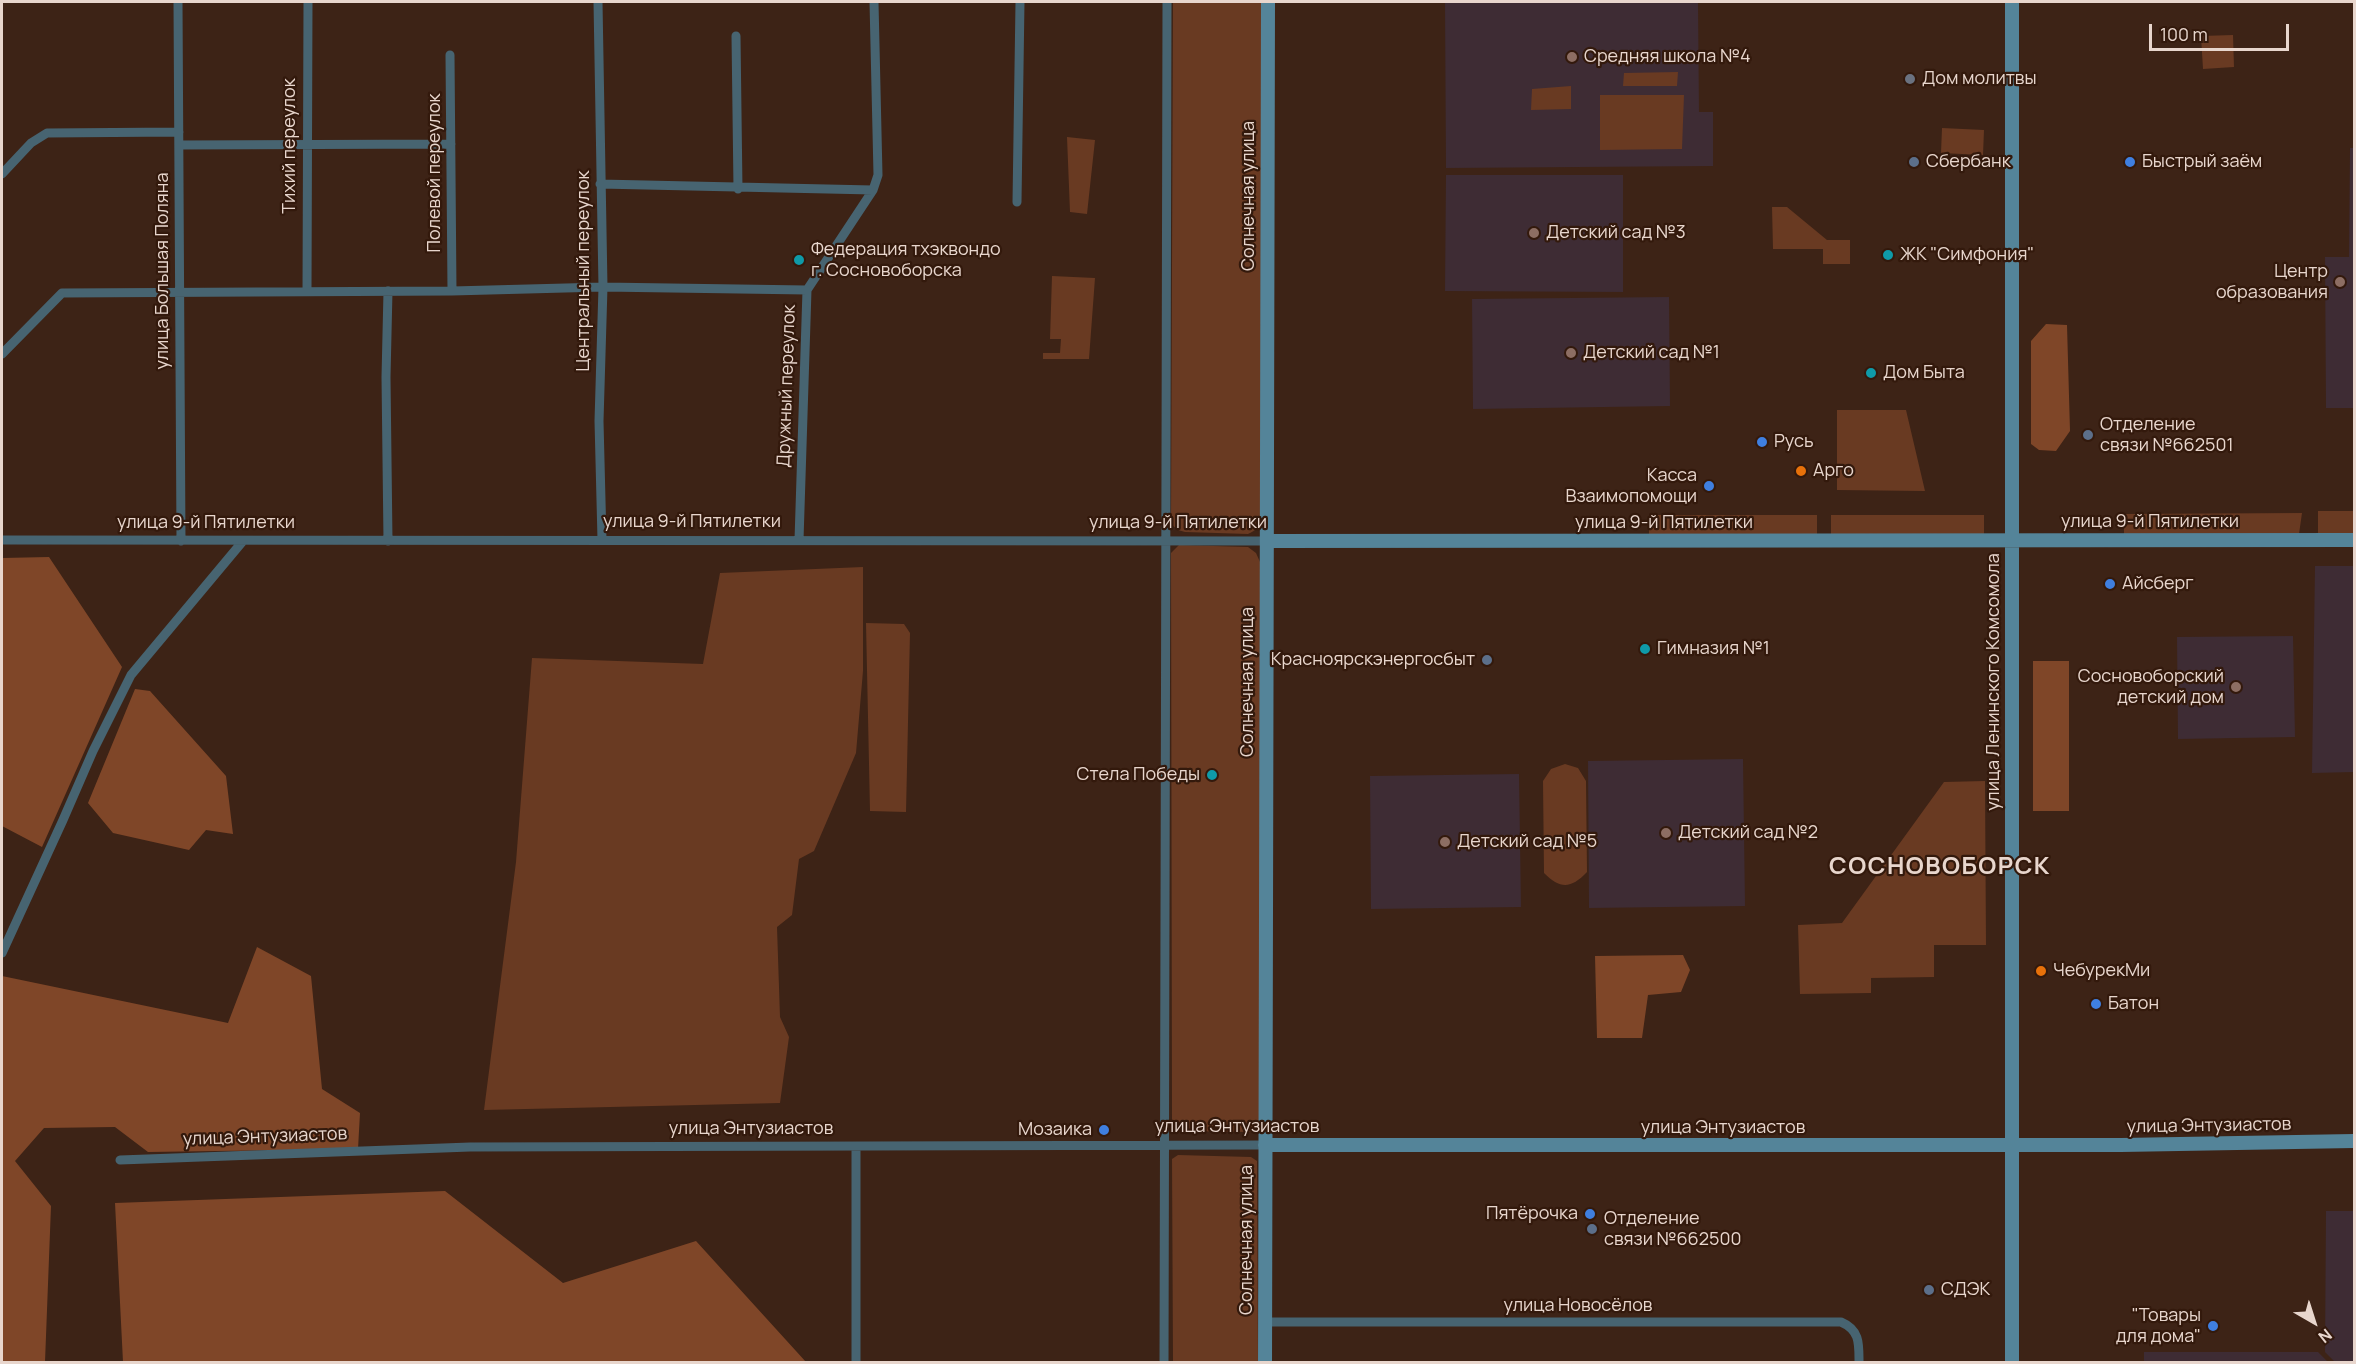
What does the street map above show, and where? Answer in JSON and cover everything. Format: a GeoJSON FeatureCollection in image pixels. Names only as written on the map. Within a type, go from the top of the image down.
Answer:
{"type":"FeatureCollection","features":[{"type":"Feature","properties":{"kind":"street","name":"улица Большая Поляна"},"geometry":{"type":"LineString","coordinates":[[178,2],[181,541]]}},
{"type":"Feature","properties":{"kind":"street","name":"Тихий переулок"},"geometry":{"type":"LineString","coordinates":[[307,291],[308,2]]}},
{"type":"Feature","properties":{"kind":"street","name":"Центральный переулок"},"geometry":{"type":"LineString","coordinates":[[598,2],[603,287],[599,421],[602,540]]}},
{"type":"Feature","properties":{"kind":"street","name":"Дружный переулок"},"geometry":{"type":"LineString","coordinates":[[799,540],[807,290],[873,190],[878,175],[874,2]]}},
{"type":"Feature","properties":{"kind":"street"},"geometry":{"type":"LineString","coordinates":[[1017,202],[1020,2]]}},
{"type":"Feature","properties":{"kind":"street"},"geometry":{"type":"LineString","coordinates":[[1164,1362],[1167,2]]}},
{"type":"Feature","properties":{"kind":"street","name":"Солнечная улица"},"geometry":{"type":"LineString","coordinates":[[1265,1362],[1268,2]]}},
{"type":"Feature","properties":{"kind":"street","name":"улица Ленинского Комсомола"},"geometry":{"type":"LineString","coordinates":[[2012,2],[2012,1362]]}},
{"type":"Feature","properties":{"kind":"street"},"geometry":{"type":"LineString","coordinates":[[736,36],[738,189]]}},
{"type":"Feature","properties":{"kind":"street","name":"Полевой переулок"},"geometry":{"type":"LineString","coordinates":[[450,55],[452,291]]}},
{"type":"Feature","properties":{"kind":"street"},"geometry":{"type":"LineString","coordinates":[[2,174],[31,143],[47,133],[179,132]]}},
{"type":"Feature","properties":{"kind":"street"},"geometry":{"type":"LineString","coordinates":[[179,145],[451,144]]}},
{"type":"Feature","properties":{"kind":"street"},"geometry":{"type":"LineString","coordinates":[[600,184],[738,189],[873,190]]}},
{"type":"Feature","properties":{"kind":"street"},"geometry":{"type":"LineString","coordinates":[[2,354],[62,293],[452,291],[603,287],[807,290]]}},
{"type":"Feature","properties":{"kind":"street"},"geometry":{"type":"LineString","coordinates":[[388,291],[386,377],[388,541]]}},
{"type":"Feature","properties":{"kind":"street","name":"улица 9-й Пятилетки"},"geometry":{"type":"LineString","coordinates":[[2,540],[2355,540]]}},
{"type":"Feature","properties":{"kind":"street"},"geometry":{"type":"LineString","coordinates":[[2,953],[93,751],[131,675],[243,541]]}},
{"type":"Feature","properties":{"kind":"street","name":"улица Энтузиастов"},"geometry":{"type":"LineString","coordinates":[[120,1160],[470,1147],[2012,1145],[2355,1141]]}},
{"type":"Feature","properties":{"kind":"street"},"geometry":{"type":"LineString","coordinates":[[856,1147],[856,1362]]}},
{"type":"Feature","properties":{"kind":"street","name":"улица Новосёлов"},"geometry":{"type":"LineString","coordinates":[[1265,1322],[1841,1322],[1850,1325],[1856,1333],[1859,1344],[1859,1362]]}},
{"type":"Feature","properties":{"kind":"shaded area"},"geometry":{"type":"Polygon","coordinates":[[[1173,2],[1261,2],[1261,515],[1257,528],[1248,534],[1185,532],[1171,524],[1173,2]]]}},
{"type":"Feature","properties":{"kind":"shaded area","name":"Средняя школа №4"},"geometry":{"type":"Polygon","coordinates":[[[1445,2],[1698,2],[1699,112],[1713,112],[1713,166],[1446,168],[1445,2]]]}},
{"type":"Feature","properties":{"kind":"shaded area"},"geometry":{"type":"Polygon","coordinates":[[[2233,35],[2234,67],[2203,69],[2201,36],[2233,35]]]}},
{"type":"Feature","properties":{"kind":"shaded area"},"geometry":{"type":"Polygon","coordinates":[[[1678,72],[1677,86],[1623,86],[1624,73],[1678,72]]]}},
{"type":"Feature","properties":{"kind":"shaded area"},"geometry":{"type":"Polygon","coordinates":[[[1571,86],[1571,109],[1531,110],[1532,89],[1571,86]]]}},
{"type":"Feature","properties":{"kind":"shaded area"},"geometry":{"type":"Polygon","coordinates":[[[1600,95],[1684,95],[1682,149],[1600,150],[1600,95]]]}},
{"type":"Feature","properties":{"kind":"shaded area"},"geometry":{"type":"Polygon","coordinates":[[[1942,128],[1984,130],[1983,155],[1941,153],[1942,128]]]}},
{"type":"Feature","properties":{"kind":"shaded area"},"geometry":{"type":"Polygon","coordinates":[[[1067,137],[1095,140],[1087,214],[1070,212],[1067,137]]]}},
{"type":"Feature","properties":{"kind":"shaded area","name":"Центр образования"},"geometry":{"type":"Polygon","coordinates":[[[2350,148],[2354,148],[2354,408],[2326,408],[2325,257],[2349,257],[2350,148]]]}},
{"type":"Feature","properties":{"kind":"shaded area","name":"Детский сад №3"},"geometry":{"type":"Polygon","coordinates":[[[1446,175],[1623,175],[1623,292],[1445,291],[1446,175]]]}},
{"type":"Feature","properties":{"kind":"shaded area"},"geometry":{"type":"Polygon","coordinates":[[[1772,207],[1787,207],[1827,240],[1850,240],[1850,264],[1823,264],[1823,249],[1773,249],[1772,207]]]}},
{"type":"Feature","properties":{"kind":"shaded area"},"geometry":{"type":"Polygon","coordinates":[[[1052,276],[1095,278],[1089,359],[1043,359],[1043,353],[1060,353],[1061,339],[1050,339],[1052,276]]]}},
{"type":"Feature","properties":{"kind":"shaded area","name":"Детский сад №1"},"geometry":{"type":"Polygon","coordinates":[[[1669,297],[1670,406],[1473,409],[1472,299],[1669,297]]]}},
{"type":"Feature","properties":{"kind":"shaded area"},"geometry":{"type":"Polygon","coordinates":[[[2046,324],[2067,325],[2070,431],[2056,451],[2039,450],[2031,444],[2031,341],[2046,324]]]}},
{"type":"Feature","properties":{"kind":"shaded area"},"geometry":{"type":"Polygon","coordinates":[[[1837,410],[1906,410],[1925,491],[1837,490],[1837,410]]]}},
{"type":"Feature","properties":{"kind":"shaded area"},"geometry":{"type":"Polygon","coordinates":[[[2318,511],[2354,511],[2354,536],[2318,536],[2318,511]]]}},
{"type":"Feature","properties":{"kind":"shaded area"},"geometry":{"type":"Polygon","coordinates":[[[2302,513],[2299,534],[2124,536],[2124,514],[2302,513]]]}},
{"type":"Feature","properties":{"kind":"shaded area"},"geometry":{"type":"Polygon","coordinates":[[[1649,515],[1817,515],[1817,535],[1649,534],[1649,515]]]}},
{"type":"Feature","properties":{"kind":"shaded area"},"geometry":{"type":"Polygon","coordinates":[[[1831,515],[1984,515],[1984,536],[1831,536],[1831,515]]]}},
{"type":"Feature","properties":{"kind":"shaded area"},"geometry":{"type":"Polygon","coordinates":[[[1179,545],[1248,547],[1256,553],[1260,562],[1261,1121],[1253,1132],[1181,1131],[1172,1122],[1171,553],[1179,545]]]}},
{"type":"Feature","properties":{"kind":"shaded area"},"geometry":{"type":"Polygon","coordinates":[[[49,557],[122,667],[42,847],[2,826],[2,558],[49,557]]]}},
{"type":"Feature","properties":{"kind":"shaded area"},"geometry":{"type":"Polygon","coordinates":[[[2315,566],[2354,566],[2354,772],[2312,773],[2315,566]]]}},
{"type":"Feature","properties":{"kind":"shaded area"},"geometry":{"type":"Polygon","coordinates":[[[863,567],[863,671],[856,753],[814,851],[799,859],[792,915],[777,927],[780,1017],[789,1037],[780,1103],[484,1110],[516,862],[532,658],[703,664],[720,573],[863,567]]]}},
{"type":"Feature","properties":{"kind":"shaded area"},"geometry":{"type":"Polygon","coordinates":[[[866,623],[904,624],[910,633],[906,812],[870,811],[866,623]]]}},
{"type":"Feature","properties":{"kind":"shaded area","name":"Сосновоборский детский дом"},"geometry":{"type":"Polygon","coordinates":[[[2293,636],[2295,737],[2178,739],[2177,637],[2293,636]]]}},
{"type":"Feature","properties":{"kind":"shaded area"},"geometry":{"type":"Polygon","coordinates":[[[2033,661],[2069,661],[2069,811],[2033,811],[2033,661]]]}},
{"type":"Feature","properties":{"kind":"shaded area"},"geometry":{"type":"Polygon","coordinates":[[[135,689],[150,691],[226,776],[233,834],[206,830],[189,850],[113,833],[88,803],[135,689]]]}},
{"type":"Feature","properties":{"kind":"shaded area","name":"Детский сад №2"},"geometry":{"type":"Polygon","coordinates":[[[1743,759],[1745,906],[1589,908],[1588,761],[1743,759]]]}},
{"type":"Feature","properties":{"kind":"shaded area"},"geometry":{"type":"Polygon","coordinates":[[[1565,764],[1578,768],[1586,781],[1587,872],[1576,882],[1566,885],[1555,882],[1544,873],[1543,781],[1551,769],[1565,764]]]}},
{"type":"Feature","properties":{"kind":"shaded area","name":"Детский сад №5"},"geometry":{"type":"Polygon","coordinates":[[[1519,774],[1521,907],[1371,909],[1370,776],[1519,774]]]}},
{"type":"Feature","properties":{"kind":"shaded area"},"geometry":{"type":"Polygon","coordinates":[[[1985,781],[1986,945],[1934,945],[1934,977],[1871,978],[1871,993],[1800,994],[1798,925],[1842,923],[1944,782],[1985,781]]]}},
{"type":"Feature","properties":{"kind":"shaded area"},"geometry":{"type":"Polygon","coordinates":[[[257,947],[311,976],[322,1089],[360,1113],[358,1149],[148,1152],[115,1127],[44,1128],[15,1161],[51,1206],[45,1362],[2,1362],[2,976],[228,1023],[257,947]]]}},
{"type":"Feature","properties":{"kind":"shaded area"},"geometry":{"type":"Polygon","coordinates":[[[1683,955],[1690,970],[1681,992],[1648,995],[1642,1038],[1597,1038],[1595,956],[1683,955]]]}},
{"type":"Feature","properties":{"kind":"shaded area"},"geometry":{"type":"Polygon","coordinates":[[[1178,1155],[1251,1157],[1257,1161],[1258,1362],[1173,1362],[1172,1159],[1178,1155]]]}},
{"type":"Feature","properties":{"kind":"shaded area"},"geometry":{"type":"Polygon","coordinates":[[[445,1191],[563,1283],[696,1241],[806,1362],[123,1362],[115,1203],[445,1191]]]}},
{"type":"Feature","properties":{"kind":"shaded area"},"geometry":{"type":"Polygon","coordinates":[[[2326,1211],[2354,1211],[2354,1362],[2335,1362],[2325,1352],[2326,1211]]]}},
{"type":"Feature","properties":{"kind":"shaded area"},"geometry":{"type":"Polygon","coordinates":[[[2144,1352],[2318,1352],[2328,1362],[2144,1362],[2144,1352]]]}},
{"type":"Feature","properties":{"kind":"place","name":"Средняя школа №4"},"geometry":{"type":"Point","coordinates":[1572,57]}},
{"type":"Feature","properties":{"kind":"place","name":"Дом молитвы"},"geometry":{"type":"Point","coordinates":[1910,79]}},
{"type":"Feature","properties":{"kind":"place","name":"Сбербанк"},"geometry":{"type":"Point","coordinates":[1914,162]}},
{"type":"Feature","properties":{"kind":"place","name":"Быстрый заём"},"geometry":{"type":"Point","coordinates":[2130,162]}},
{"type":"Feature","properties":{"kind":"place","name":"Детский сад №3"},"geometry":{"type":"Point","coordinates":[1534,233]}},
{"type":"Feature","properties":{"kind":"place","name":"ЖК \"Симфония\""},"geometry":{"type":"Point","coordinates":[1888,255]}},
{"type":"Feature","properties":{"kind":"place","name":"Федерация тхэквондо г. Сосновоборска"},"geometry":{"type":"Point","coordinates":[799,260]}},
{"type":"Feature","properties":{"kind":"place","name":"Центр образования"},"geometry":{"type":"Point","coordinates":[2340,282]}},
{"type":"Feature","properties":{"kind":"place","name":"Детский сад №1"},"geometry":{"type":"Point","coordinates":[1571,353]}},
{"type":"Feature","properties":{"kind":"place","name":"Дом Быта"},"geometry":{"type":"Point","coordinates":[1871,373]}},
{"type":"Feature","properties":{"kind":"place","name":"Отделение связи №662501"},"geometry":{"type":"Point","coordinates":[2088,435]}},
{"type":"Feature","properties":{"kind":"place","name":"Русь"},"geometry":{"type":"Point","coordinates":[1762,442]}},
{"type":"Feature","properties":{"kind":"place","name":"Арго"},"geometry":{"type":"Point","coordinates":[1801,471]}},
{"type":"Feature","properties":{"kind":"place","name":"Касса Взаимопомощи"},"geometry":{"type":"Point","coordinates":[1709,486]}},
{"type":"Feature","properties":{"kind":"place","name":"Айсберг"},"geometry":{"type":"Point","coordinates":[2110,584]}},
{"type":"Feature","properties":{"kind":"place","name":"Гимназия №1"},"geometry":{"type":"Point","coordinates":[1645,649]}},
{"type":"Feature","properties":{"kind":"place","name":"Красноярскэнергосбыт"},"geometry":{"type":"Point","coordinates":[1487,660]}},
{"type":"Feature","properties":{"kind":"place","name":"Сосновоборский детский дом"},"geometry":{"type":"Point","coordinates":[2236,687]}},
{"type":"Feature","properties":{"kind":"place","name":"Стела Победы"},"geometry":{"type":"Point","coordinates":[1212,775]}},
{"type":"Feature","properties":{"kind":"place","name":"Детский сад №2"},"geometry":{"type":"Point","coordinates":[1666,833]}},
{"type":"Feature","properties":{"kind":"place","name":"Детский сад №5"},"geometry":{"type":"Point","coordinates":[1445,842]}},
{"type":"Feature","properties":{"kind":"place","name":"ЧебурекМи"},"geometry":{"type":"Point","coordinates":[2041,971]}},
{"type":"Feature","properties":{"kind":"place","name":"Батон"},"geometry":{"type":"Point","coordinates":[2096,1004]}},
{"type":"Feature","properties":{"kind":"place","name":"Мозаика"},"geometry":{"type":"Point","coordinates":[1104,1130]}},
{"type":"Feature","properties":{"kind":"place","name":"Пятёрочка"},"geometry":{"type":"Point","coordinates":[1590,1214]}},
{"type":"Feature","properties":{"kind":"place","name":"Отделение связи №662500"},"geometry":{"type":"Point","coordinates":[1592,1229]}},
{"type":"Feature","properties":{"kind":"place","name":"СДЭК"},"geometry":{"type":"Point","coordinates":[1929,1290]}},
{"type":"Feature","properties":{"kind":"place","name":"\"Товары для дома\""},"geometry":{"type":"Point","coordinates":[2213,1326]}},
{"type":"Feature","properties":{"kind":"district","name":"СОСНОВОБОРСК"},"geometry":{"type":"Point","coordinates":[1940,867]}}]}
